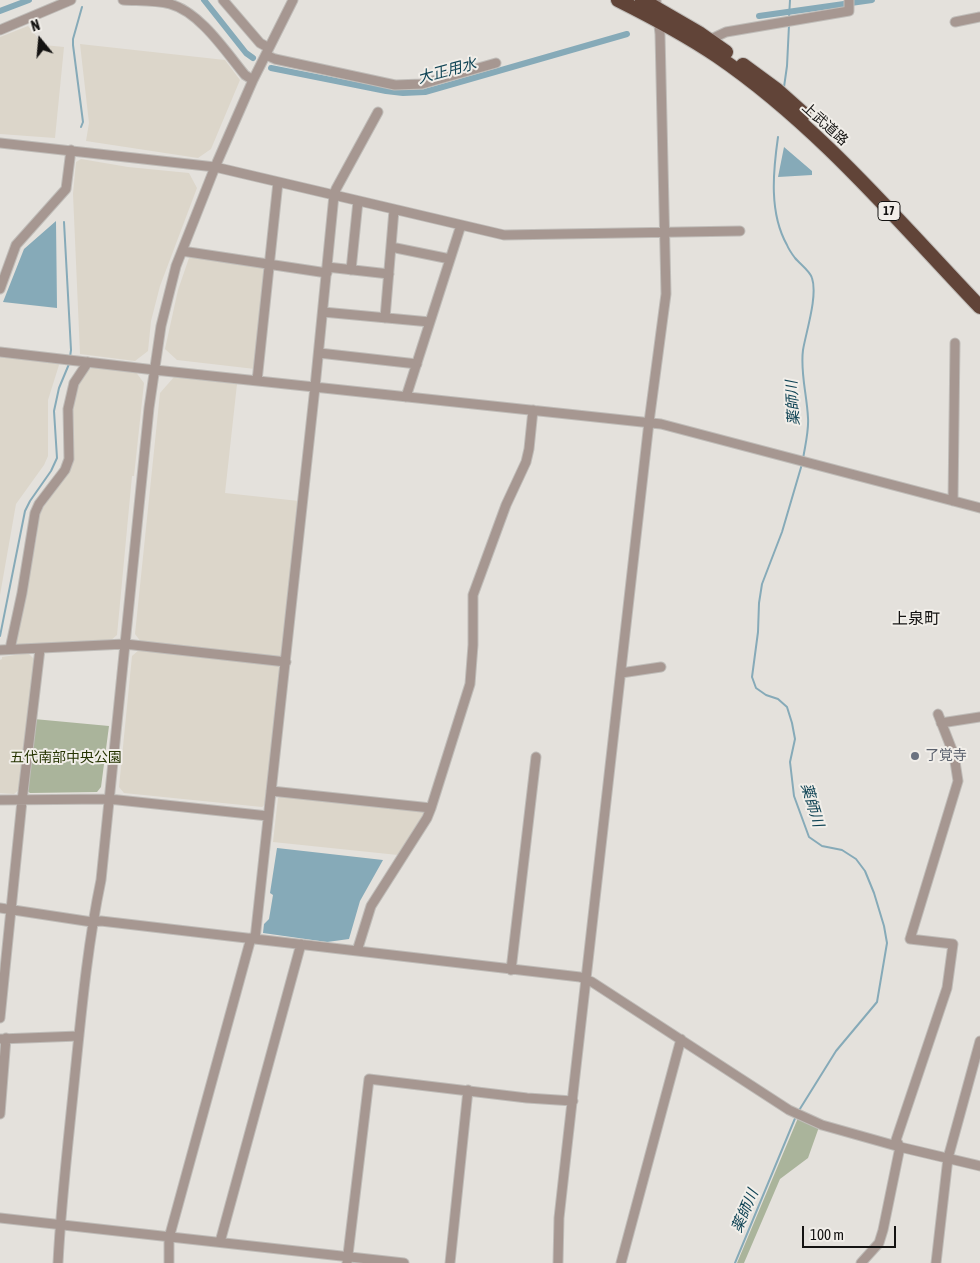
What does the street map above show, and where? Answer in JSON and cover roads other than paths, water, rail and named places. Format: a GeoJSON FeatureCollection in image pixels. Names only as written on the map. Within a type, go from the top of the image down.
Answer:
{"type":"FeatureCollection","features":[{"type":"Feature","properties":{"kind":"highway","name":"上武道路"},"geometry":{"type":"LineString","coordinates":[[618,0],[658,10],[717,57],[776,95]]}},
{"type":"Feature","properties":{"kind":"highway","name":"上武道路"},"geometry":{"type":"LineString","coordinates":[[642,0],[710,40],[776,95],[870,178],[980,294]]}},
{"type":"Feature","properties":{"kind":"highway","name":"上武道路"},"geometry":{"type":"LineString","coordinates":[[795,112],[980,308]]}},
{"type":"Feature","properties":{"kind":"street"},"geometry":{"type":"LineString","coordinates":[[0,30],[70,0]]}},
{"type":"Feature","properties":{"kind":"street"},"geometry":{"type":"LineString","coordinates":[[123,0],[171,4],[186,12],[200,22],[245,75],[252,80]]}},
{"type":"Feature","properties":{"kind":"street"},"geometry":{"type":"LineString","coordinates":[[223,0],[275,59],[395,85],[430,82],[496,63]]}},
{"type":"Feature","properties":{"kind":"street"},"geometry":{"type":"LineString","coordinates":[[58,1263],[79,1036],[92,922],[101,880],[149,408],[160,326],[176,266],[215,167],[252,80],[293,0]]}},
{"type":"Feature","properties":{"kind":"street"},"geometry":{"type":"LineString","coordinates":[[710,40],[720,34],[849,11],[849,4]]}},
{"type":"Feature","properties":{"kind":"street"},"geometry":{"type":"LineString","coordinates":[[558,1263],[559,1218],[649,422],[666,294],[666,232],[658,10]]}},
{"type":"Feature","properties":{"kind":"street"},"geometry":{"type":"LineString","coordinates":[[955,22],[980,17]]}},
{"type":"Feature","properties":{"kind":"street"},"geometry":{"type":"LineString","coordinates":[[169,1263],[169,1238],[253,939],[286,662],[334,195],[378,112]]}},
{"type":"Feature","properties":{"kind":"street"},"geometry":{"type":"LineString","coordinates":[[0,143],[215,167],[504,235],[740,231]]}},
{"type":"Feature","properties":{"kind":"street"},"geometry":{"type":"LineString","coordinates":[[0,289],[16,245],[66,189],[71,150]]}},
{"type":"Feature","properties":{"kind":"street"},"geometry":{"type":"LineString","coordinates":[[257,381],[278,182]]}},
{"type":"Feature","properties":{"kind":"street"},"geometry":{"type":"LineString","coordinates":[[351,270],[358,201]]}},
{"type":"Feature","properties":{"kind":"street"},"geometry":{"type":"LineString","coordinates":[[385,318],[394,210]]}},
{"type":"Feature","properties":{"kind":"street"},"geometry":{"type":"LineString","coordinates":[[406,397],[461,225]]}},
{"type":"Feature","properties":{"kind":"street"},"geometry":{"type":"LineString","coordinates":[[391,247],[450,259]]}},
{"type":"Feature","properties":{"kind":"street"},"geometry":{"type":"LineString","coordinates":[[182,251],[270,264],[389,274]]}},
{"type":"Feature","properties":{"kind":"street"},"geometry":{"type":"LineString","coordinates":[[323,312],[430,322]]}},
{"type":"Feature","properties":{"kind":"street"},"geometry":{"type":"LineString","coordinates":[[953,501],[955,343]]}},
{"type":"Feature","properties":{"kind":"street"},"geometry":{"type":"LineString","coordinates":[[0,352],[649,422],[725,440],[980,508]]}},
{"type":"Feature","properties":{"kind":"street"},"geometry":{"type":"LineString","coordinates":[[319,353],[416,364]]}},
{"type":"Feature","properties":{"kind":"street"},"geometry":{"type":"LineString","coordinates":[[10,649],[22,593],[35,513],[39,504],[65,470],[69,459],[68,409],[74,383],[88,362]]}},
{"type":"Feature","properties":{"kind":"street"},"geometry":{"type":"LineString","coordinates":[[357,951],[371,906],[427,818],[431,808],[470,684],[473,645],[473,595],[506,505],[526,462],[533,410]]}},
{"type":"Feature","properties":{"kind":"street"},"geometry":{"type":"LineString","coordinates":[[0,650],[125,644],[286,662]]}},
{"type":"Feature","properties":{"kind":"street"},"geometry":{"type":"LineString","coordinates":[[0,1018],[22,801],[40,649]]}},
{"type":"Feature","properties":{"kind":"street"},"geometry":{"type":"LineString","coordinates":[[621,673],[661,668]]}},
{"type":"Feature","properties":{"kind":"street"},"geometry":{"type":"LineString","coordinates":[[861,1263],[878,1243],[883,1230],[900,1147],[896,1140],[947,988],[953,944],[910,939],[958,781],[954,756],[939,719],[980,717]]}},
{"type":"Feature","properties":{"kind":"street"},"geometry":{"type":"LineString","coordinates":[[510,970],[536,757]]}},
{"type":"Feature","properties":{"kind":"street"},"geometry":{"type":"LineString","coordinates":[[271,791],[431,808]]}},
{"type":"Feature","properties":{"kind":"street"},"geometry":{"type":"LineString","coordinates":[[0,800],[109,799],[268,816]]}},
{"type":"Feature","properties":{"kind":"street"},"geometry":{"type":"LineString","coordinates":[[0,908],[92,922],[102,921],[586,979],[789,1110],[822,1125],[900,1147],[980,1166]]}},
{"type":"Feature","properties":{"kind":"street"},"geometry":{"type":"LineString","coordinates":[[220,1242],[301,944]]}},
{"type":"Feature","properties":{"kind":"street"},"geometry":{"type":"LineString","coordinates":[[0,1114],[3,1038],[79,1036]]}},
{"type":"Feature","properties":{"kind":"street"},"geometry":{"type":"LineString","coordinates":[[621,1263],[681,1040]]}},
{"type":"Feature","properties":{"kind":"street"},"geometry":{"type":"LineString","coordinates":[[936,1263],[948,1158],[980,1042]]}},
{"type":"Feature","properties":{"kind":"street"},"geometry":{"type":"LineString","coordinates":[[348,1260],[369,1079],[527,1098],[573,1101]]}},
{"type":"Feature","properties":{"kind":"street"},"geometry":{"type":"LineString","coordinates":[[450,1263],[468,1090]]}},
{"type":"Feature","properties":{"kind":"street"},"geometry":{"type":"LineString","coordinates":[[0,1218],[169,1238],[220,1242],[348,1260],[404,1263]]}},
{"type":"Feature","properties":{"kind":"water"},"geometry":{"type":"Polygon","coordinates":[[[784,147],[812,171],[812,175],[778,177],[784,147]]]}},
{"type":"Feature","properties":{"kind":"water"},"geometry":{"type":"Polygon","coordinates":[[[56,221],[57,308],[3,302],[24,249],[56,221]]]}},
{"type":"Feature","properties":{"kind":"water"},"geometry":{"type":"Polygon","coordinates":[[[277,848],[383,860],[360,901],[349,939],[327,942],[263,933],[264,924],[269,919],[273,895],[270,893],[277,848]]]}},
{"type":"Feature","properties":{"kind":"waterway","name":"大正用水"},"geometry":{"type":"LineString","coordinates":[[0,11],[29,0]]}},
{"type":"Feature","properties":{"kind":"waterway","name":"大正用水"},"geometry":{"type":"LineString","coordinates":[[204,0],[246,53],[253,58]]}},
{"type":"Feature","properties":{"kind":"waterway","name":"薬師川"},"geometry":{"type":"LineString","coordinates":[[789,18],[790,0]]}},
{"type":"Feature","properties":{"kind":"waterway","name":"大正用水"},"geometry":{"type":"LineString","coordinates":[[759,16],[872,0]]}},
{"type":"Feature","properties":{"kind":"waterway"},"geometry":{"type":"LineString","coordinates":[[81,127],[83,122],[73,39],[82,7]]}},
{"type":"Feature","properties":{"kind":"waterway","name":"薬師川"},"geometry":{"type":"LineString","coordinates":[[784,87],[789,25]]}},
{"type":"Feature","properties":{"kind":"waterway","name":"大正用水"},"geometry":{"type":"LineString","coordinates":[[271,68],[386,91],[403,93],[425,92],[627,34]]}},
{"type":"Feature","properties":{"kind":"waterway","name":"薬師川"},"geometry":{"type":"LineString","coordinates":[[778,137],[774,178],[777,220],[789,249],[812,278],[814,294],[802,358],[808,423],[803,459]]}},
{"type":"Feature","properties":{"kind":"waterway"},"geometry":{"type":"LineString","coordinates":[[64,222],[70,357]]}},
{"type":"Feature","properties":{"kind":"waterway"},"geometry":{"type":"LineString","coordinates":[[0,636],[25,511],[51,471],[57,458],[54,411],[59,388],[69,364]]}},
{"type":"Feature","properties":{"kind":"waterway","name":"薬師川"},"geometry":{"type":"LineString","coordinates":[[798,1112],[836,1051],[877,1002],[887,943],[874,893],[865,871],[856,859],[842,850],[822,846],[809,837],[794,796],[790,762],[795,739],[787,707],[778,699],[766,695],[756,688],[752,677],[762,584],[782,532],[802,464]]}},
{"type":"Feature","properties":{"kind":"waterway","name":"薬師川"},"geometry":{"type":"LineString","coordinates":[[735,1263],[796,1116]]}},
{"type":"Feature","properties":{"kind":"place","name":"了覚寺"},"geometry":{"type":"Point","coordinates":[915,756]}},
{"type":"Feature","properties":{"kind":"district","name":"上泉町"},"geometry":{"type":"Point","coordinates":[916,619]}},
{"type":"Feature","properties":{"kind":"park label","name":"五代南部中央公園"},"geometry":{"type":"Point","coordinates":[66,758]}}]}
